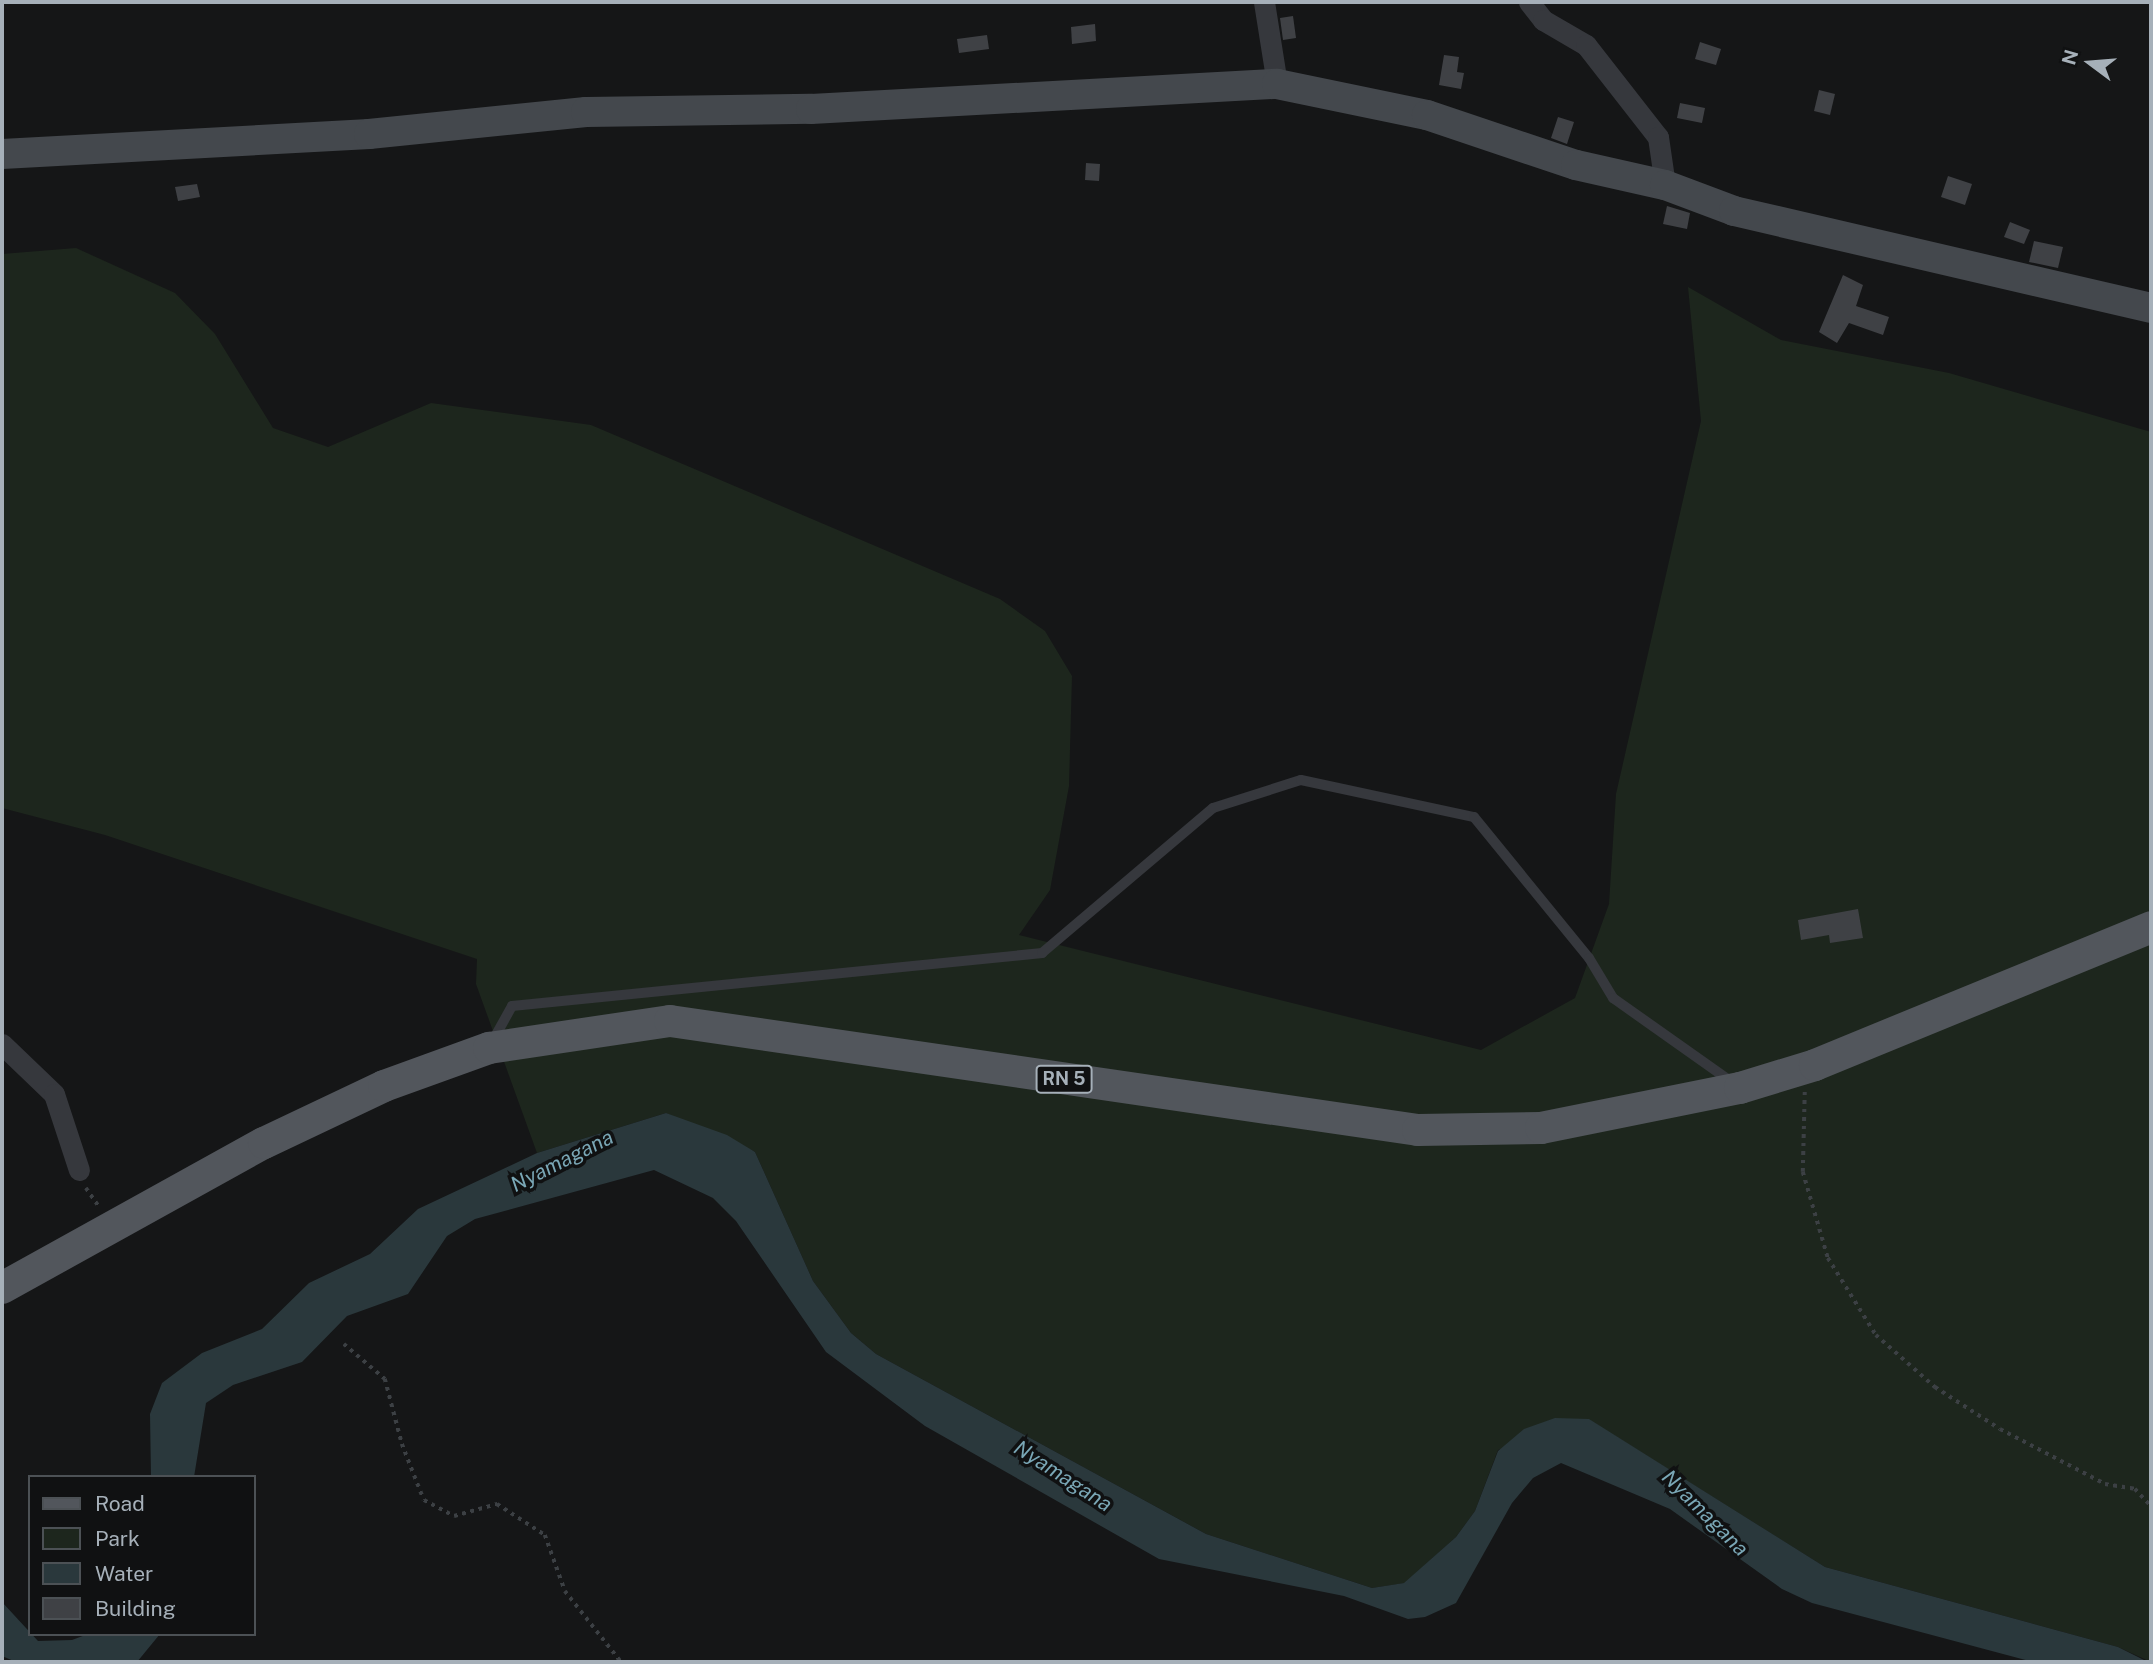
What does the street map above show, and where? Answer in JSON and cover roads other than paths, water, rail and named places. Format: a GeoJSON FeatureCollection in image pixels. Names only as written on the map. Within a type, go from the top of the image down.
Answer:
{"type":"FeatureCollection","features":[{"type":"Feature","properties":{"kind":"main road","name":"RN 5"},"geometry":{"type":"LineString","coordinates":[[2,1288],[276,1137],[384,1086],[489,1048],[670,1021],[1418,1130],[1541,1128],[1740,1088],[1815,1065],[2151,927]]}},
{"type":"Feature","properties":{"kind":"street"},"geometry":{"type":"LineString","coordinates":[[1264,2],[1277,84]]}},
{"type":"Feature","properties":{"kind":"street"},"geometry":{"type":"LineString","coordinates":[[1530,2],[1543,20],[1586,45],[1658,137],[1665,185]]}},
{"type":"Feature","properties":{"kind":"street"},"geometry":{"type":"LineString","coordinates":[[2,153],[369,134],[586,112],[811,109],[1277,84],[1427,115],[1576,165],[1665,185],[1734,211],[2151,308]]}},
{"type":"Feature","properties":{"kind":"street"},"geometry":{"type":"LineString","coordinates":[[2,1044],[54,1094],[79,1170]]}},
{"type":"Feature","properties":{"kind":"lane"},"geometry":{"type":"LineString","coordinates":[[489,1048],[512,1006],[1042,953],[1213,808],[1301,780],[1474,817],[1589,958],[1613,998],[1740,1088]]}},
{"type":"Feature","properties":{"kind":"water","name":"Nyamagana"},"geometry":{"type":"Polygon","coordinates":[[[666,1113],[727,1135],[755,1152],[813,1281],[851,1333],[876,1354],[1206,1534],[1372,1588],[1404,1583],[1456,1537],[1475,1511],[1498,1451],[1524,1429],[1555,1418],[1589,1419],[1825,1567],[2118,1647],[2148,1662],[2033,1662],[1812,1603],[1782,1589],[1670,1509],[1561,1463],[1533,1478],[1512,1503],[1456,1603],[1425,1617],[1408,1619],[1344,1596],[1159,1559],[925,1426],[826,1352],[736,1221],[713,1198],[654,1170],[475,1219],[447,1236],[408,1294],[347,1316],[302,1362],[233,1385],[206,1403],[194,1475],[151,1475],[150,1414],[162,1383],[202,1353],[262,1329],[309,1283],[370,1254],[418,1209],[537,1153],[666,1113]]]}},
{"type":"Feature","properties":{"kind":"water"},"geometry":{"type":"Polygon","coordinates":[[[2,1602],[28,1630],[28,1636],[33,1636],[38,1641],[72,1640],[83,1636],[158,1636],[137,1662],[16,1662],[2,1656],[2,1602]]]}}]}
